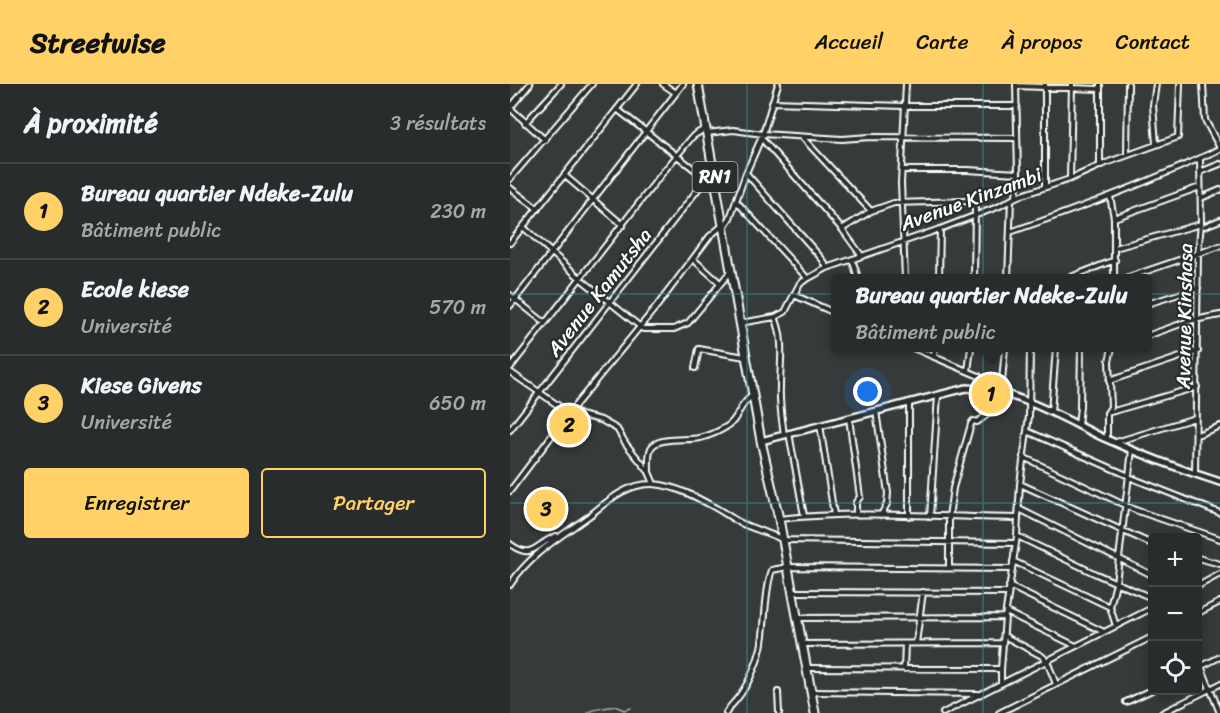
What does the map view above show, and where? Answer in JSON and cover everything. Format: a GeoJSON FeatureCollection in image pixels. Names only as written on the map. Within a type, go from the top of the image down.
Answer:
{"type":"FeatureCollection","features":[{"type":"Feature","properties":{"kind":"highway","name":"RN1"},"geometry":{"type":"LineString","coordinates":[[698,84],[711,178],[732,271],[761,441],[779,519],[814,713]]}},
{"type":"Feature","properties":{"kind":"main road"},"geometry":{"type":"LineString","coordinates":[[761,441],[966,388],[987,389],[1029,402],[1107,439],[1220,482]]}},
{"type":"Feature","properties":{"kind":"street"},"geometry":{"type":"LineString","coordinates":[[530,84],[510,108],[545,140]]}},
{"type":"Feature","properties":{"kind":"street"},"geometry":{"type":"LineString","coordinates":[[525,123],[561,84]]}},
{"type":"Feature","properties":{"kind":"street"},"geometry":{"type":"LineString","coordinates":[[510,179],[592,84]]}},
{"type":"Feature","properties":{"kind":"street"},"geometry":{"type":"LineString","coordinates":[[510,243],[637,84]]}},
{"type":"Feature","properties":{"kind":"street"},"geometry":{"type":"LineString","coordinates":[[663,84],[676,93]]}},
{"type":"Feature","properties":{"kind":"street"},"geometry":{"type":"LineString","coordinates":[[510,306],[683,84]]}},
{"type":"Feature","properties":{"kind":"street"},"geometry":{"type":"LineString","coordinates":[[511,488],[710,236],[730,218],[762,136],[778,84]]}},
{"type":"Feature","properties":{"kind":"street"},"geometry":{"type":"LineString","coordinates":[[903,274],[905,239],[902,170],[906,84]]}},
{"type":"Feature","properties":{"kind":"street"},"geometry":{"type":"LineString","coordinates":[[1127,155],[1128,84]]}},
{"type":"Feature","properties":{"kind":"street"},"geometry":{"type":"LineString","coordinates":[[1156,84],[1153,105],[1156,144]]}},
{"type":"Feature","properties":{"kind":"street","name":"Avenue Kinzambi"},"geometry":{"type":"LineString","coordinates":[[775,317],[788,309],[801,283],[827,268],[905,239],[940,229],[1016,197],[1070,179],[1178,137],[1180,84]]}},
{"type":"Feature","properties":{"kind":"street"},"geometry":{"type":"LineString","coordinates":[[1010,232],[1156,178],[1220,149],[1205,120],[1203,84]]}},
{"type":"Feature","properties":{"kind":"street"},"geometry":{"type":"LineString","coordinates":[[1016,197],[1018,173],[1016,85],[1100,86],[1100,167]]}},
{"type":"Feature","properties":{"kind":"street"},"geometry":{"type":"LineString","coordinates":[[1044,85],[1045,186]]}},
{"type":"Feature","properties":{"kind":"street"},"geometry":{"type":"LineString","coordinates":[[1070,179],[1072,86]]}},
{"type":"Feature","properties":{"kind":"street"},"geometry":{"type":"LineString","coordinates":[[772,102],[904,106],[1017,106]]}},
{"type":"Feature","properties":{"kind":"street"},"geometry":{"type":"LineString","coordinates":[[617,109],[711,178]]}},
{"type":"Feature","properties":{"kind":"street"},"geometry":{"type":"LineString","coordinates":[[654,484],[649,472],[616,429],[601,420],[570,412],[510,370],[693,136],[706,130],[733,130],[762,136],[801,135],[816,138],[1017,138]]}},
{"type":"Feature","properties":{"kind":"street"},"geometry":{"type":"LineString","coordinates":[[801,135],[871,211]]}},
{"type":"Feature","properties":{"kind":"street"},"geometry":{"type":"LineString","coordinates":[[762,136],[842,228],[861,255]]}},
{"type":"Feature","properties":{"kind":"street","name":"Avenue Kinshasa"},"geometry":{"type":"LineString","coordinates":[[1195,474],[1198,254],[1203,225],[1200,159]]}},
{"type":"Feature","properties":{"kind":"street"},"geometry":{"type":"LineString","coordinates":[[1200,172],[1220,164]]}},
{"type":"Feature","properties":{"kind":"street"},"geometry":{"type":"LineString","coordinates":[[902,170],[1018,173]]}},
{"type":"Feature","properties":{"kind":"street"},"geometry":{"type":"LineString","coordinates":[[746,173],[823,260],[827,268]]}},
{"type":"Feature","properties":{"kind":"street"},"geometry":{"type":"LineString","coordinates":[[564,175],[623,225]]}},
{"type":"Feature","properties":{"kind":"street","name":"Avenue Kamutsha"},"geometry":{"type":"LineString","coordinates":[[510,430],[699,188],[711,178]]}},
{"type":"Feature","properties":{"kind":"street"},"geometry":{"type":"LineString","coordinates":[[1114,218],[1200,187]]}},
{"type":"Feature","properties":{"kind":"street"},"geometry":{"type":"LineString","coordinates":[[510,196],[512,189],[538,209]]}},
{"type":"Feature","properties":{"kind":"street"},"geometry":{"type":"LineString","coordinates":[[1201,198],[1220,190]]}},
{"type":"Feature","properties":{"kind":"street"},"geometry":{"type":"LineString","coordinates":[[1110,196],[1114,218],[1114,274]]}},
{"type":"Feature","properties":{"kind":"street"},"geometry":{"type":"LineString","coordinates":[[1008,274],[1011,200]]}},
{"type":"Feature","properties":{"kind":"street"},"geometry":{"type":"LineString","coordinates":[[842,228],[871,211],[894,203],[968,201],[975,209],[974,274]]}},
{"type":"Feature","properties":{"kind":"street"},"geometry":{"type":"LineString","coordinates":[[737,202],[807,278]]}},
{"type":"Feature","properties":{"kind":"street"},"geometry":{"type":"LineString","coordinates":[[1115,248],[1220,219]]}},
{"type":"Feature","properties":{"kind":"street"},"geometry":{"type":"LineString","coordinates":[[523,227],[609,303],[643,329],[674,329],[688,323],[732,271]]}},
{"type":"Feature","properties":{"kind":"street"},"geometry":{"type":"LineString","coordinates":[[939,274],[940,229]]}},
{"type":"Feature","properties":{"kind":"street"},"geometry":{"type":"LineString","coordinates":[[1140,274],[1220,246]]}},
{"type":"Feature","properties":{"kind":"street"},"geometry":{"type":"LineString","coordinates":[[693,259],[720,283]]}},
{"type":"Feature","properties":{"kind":"street"},"geometry":{"type":"LineString","coordinates":[[852,259],[856,274]]}},
{"type":"Feature","properties":{"kind":"street"},"geometry":{"type":"LineString","coordinates":[[1087,274],[1115,260]]}},
{"type":"Feature","properties":{"kind":"street"},"geometry":{"type":"LineString","coordinates":[[1152,302],[1198,288]]}},
{"type":"Feature","properties":{"kind":"street"},"geometry":{"type":"LineString","coordinates":[[510,295],[545,323]]}},
{"type":"Feature","properties":{"kind":"street"},"geometry":{"type":"LineString","coordinates":[[794,295],[829,310]]}},
{"type":"Feature","properties":{"kind":"street"},"geometry":{"type":"LineString","coordinates":[[1152,334],[1220,315]]}},
{"type":"Feature","properties":{"kind":"street"},"geometry":{"type":"LineString","coordinates":[[740,323],[775,317],[778,324],[782,356],[780,387],[804,516]]}},
{"type":"Feature","properties":{"kind":"street"},"geometry":{"type":"LineString","coordinates":[[695,368],[699,349],[746,357]]}},
{"type":"Feature","properties":{"kind":"street"},"geometry":{"type":"LineString","coordinates":[[1110,381],[1198,351]]}},
{"type":"Feature","properties":{"kind":"street"},"geometry":{"type":"LineString","coordinates":[[924,352],[984,379],[987,389]]}},
{"type":"Feature","properties":{"kind":"street"},"geometry":{"type":"LineString","coordinates":[[934,352],[934,356]]}},
{"type":"Feature","properties":{"kind":"street"},"geometry":{"type":"LineString","coordinates":[[968,371],[970,352]]}},
{"type":"Feature","properties":{"kind":"street"},"geometry":{"type":"LineString","coordinates":[[950,568],[949,517],[954,488],[971,424],[991,412],[999,392],[1004,352]]}},
{"type":"Feature","properties":{"kind":"street"},"geometry":{"type":"LineString","coordinates":[[1001,684],[1000,669],[1017,536],[1020,484],[1027,431],[1030,352]]}},
{"type":"Feature","properties":{"kind":"street"},"geometry":{"type":"LineString","coordinates":[[1051,413],[1056,352]]}},
{"type":"Feature","properties":{"kind":"street"},"geometry":{"type":"LineString","coordinates":[[1078,425],[1082,352]]}},
{"type":"Feature","properties":{"kind":"street"},"geometry":{"type":"LineString","coordinates":[[1107,439],[1107,414],[1111,407],[1109,361],[1111,352]]}},
{"type":"Feature","properties":{"kind":"street"},"geometry":{"type":"LineString","coordinates":[[1107,414],[1197,387]]}},
{"type":"Feature","properties":{"kind":"street"},"geometry":{"type":"LineString","coordinates":[[930,517],[938,395]]}},
{"type":"Feature","properties":{"kind":"street"},"geometry":{"type":"LineString","coordinates":[[649,472],[651,449],[655,444],[699,438],[725,428],[734,419],[744,401],[753,396]]}},
{"type":"Feature","properties":{"kind":"street"},"geometry":{"type":"LineString","coordinates":[[909,402],[909,516]]}},
{"type":"Feature","properties":{"kind":"street"},"geometry":{"type":"LineString","coordinates":[[876,411],[888,493],[881,515]]}},
{"type":"Feature","properties":{"kind":"street"},"geometry":{"type":"LineString","coordinates":[[849,418],[860,497],[856,502],[856,515]]}},
{"type":"Feature","properties":{"kind":"street"},"geometry":{"type":"LineString","coordinates":[[1116,442],[1196,418]]}},
{"type":"Feature","properties":{"kind":"street"},"geometry":{"type":"LineString","coordinates":[[820,425],[834,515]]}},
{"type":"Feature","properties":{"kind":"street"},"geometry":{"type":"LineString","coordinates":[[1197,435],[1220,426]]}},
{"type":"Feature","properties":{"kind":"street"},"geometry":{"type":"LineString","coordinates":[[1027,431],[1129,477],[1220,513]]}},
{"type":"Feature","properties":{"kind":"street"},"geometry":{"type":"LineString","coordinates":[[1116,626],[1110,607],[1116,583],[1132,449]]}},
{"type":"Feature","properties":{"kind":"street"},"geometry":{"type":"LineString","coordinates":[[1023,457],[1135,510],[1220,539]]}},
{"type":"Feature","properties":{"kind":"street"},"geometry":{"type":"LineString","coordinates":[[510,585],[533,557],[613,497],[632,487],[654,484],[686,492],[741,524],[778,536],[783,540],[1015,543]]}},
{"type":"Feature","properties":{"kind":"street"},"geometry":{"type":"LineString","coordinates":[[1020,484],[1148,542]]}},
{"type":"Feature","properties":{"kind":"street"},"geometry":{"type":"LineString","coordinates":[[1018,509],[1148,573]]}},
{"type":"Feature","properties":{"kind":"street"},"geometry":{"type":"LineString","coordinates":[[779,519],[834,515],[1018,518]]}},
{"type":"Feature","properties":{"kind":"street"},"geometry":{"type":"LineString","coordinates":[[510,544],[518,550],[533,551],[546,540],[561,534]]}},
{"type":"Feature","properties":{"kind":"street"},"geometry":{"type":"LineString","coordinates":[[1017,536],[1148,596]]}},
{"type":"Feature","properties":{"kind":"street"},"geometry":{"type":"LineString","coordinates":[[1202,559],[1220,564]]}},
{"type":"Feature","properties":{"kind":"street"},"geometry":{"type":"LineString","coordinates":[[1012,561],[1110,607]]}},
{"type":"Feature","properties":{"kind":"street"},"geometry":{"type":"LineString","coordinates":[[726,713],[746,686],[762,646],[771,572],[788,567],[1012,569]]}},
{"type":"Feature","properties":{"kind":"street"},"geometry":{"type":"LineString","coordinates":[[1202,583],[1220,574]]}},
{"type":"Feature","properties":{"kind":"street"},"geometry":{"type":"LineString","coordinates":[[1010,586],[1104,633]]}},
{"type":"Feature","properties":{"kind":"street"},"geometry":{"type":"LineString","coordinates":[[791,592],[1008,593]]}},
{"type":"Feature","properties":{"kind":"street"},"geometry":{"type":"LineString","coordinates":[[916,643],[923,592]]}},
{"type":"Feature","properties":{"kind":"street"},"geometry":{"type":"LineString","coordinates":[[1202,611],[1220,602]]}},
{"type":"Feature","properties":{"kind":"street"},"geometry":{"type":"LineString","coordinates":[[943,713],[1148,610]]}},
{"type":"Feature","properties":{"kind":"street"},"geometry":{"type":"LineString","coordinates":[[797,618],[919,618],[1006,614],[1076,646]]}},
{"type":"Feature","properties":{"kind":"street"},"geometry":{"type":"LineString","coordinates":[[1004,636],[1042,656],[1047,661],[1056,684]]}},
{"type":"Feature","properties":{"kind":"street"},"geometry":{"type":"LineString","coordinates":[[999,713],[1148,639]]}},
{"type":"Feature","properties":{"kind":"street"},"geometry":{"type":"LineString","coordinates":[[801,644],[1003,643]]}},
{"type":"Feature","properties":{"kind":"street"},"geometry":{"type":"LineString","coordinates":[[904,669],[905,644]]}},
{"type":"Feature","properties":{"kind":"street"},"geometry":{"type":"LineString","coordinates":[[1202,666],[1220,657]]}},
{"type":"Feature","properties":{"kind":"street"},"geometry":{"type":"LineString","coordinates":[[806,668],[1000,669]]}},
{"type":"Feature","properties":{"kind":"street"},"geometry":{"type":"LineString","coordinates":[[1202,673],[1219,712]]}},
{"type":"Feature","properties":{"kind":"street"},"geometry":{"type":"LineString","coordinates":[[1162,713],[1220,684]]}},
{"type":"Feature","properties":{"kind":"street"},"geometry":{"type":"LineString","coordinates":[[778,692],[778,713]]}},
{"type":"Feature","properties":{"kind":"street"},"geometry":{"type":"LineString","coordinates":[[811,692],[981,694]]}},
{"type":"Feature","properties":{"kind":"street"},"geometry":{"type":"LineString","coordinates":[[1126,702],[1148,692]]}},
{"type":"Feature","properties":{"kind":"waterway"},"geometry":{"type":"LineString","coordinates":[[588,713],[615,706],[624,710],[631,708]]}},
{"type":"Feature","properties":{"kind":"place","name":"Bureau quartier Ndeke-Zulu"},"geometry":{"type":"Point","coordinates":[991,394]}},
{"type":"Feature","properties":{"kind":"place","name":"Ecole kiese"},"geometry":{"type":"Point","coordinates":[569,425]}},
{"type":"Feature","properties":{"kind":"place","name":"Kiese Givens"},"geometry":{"type":"Point","coordinates":[546,509]}}]}
